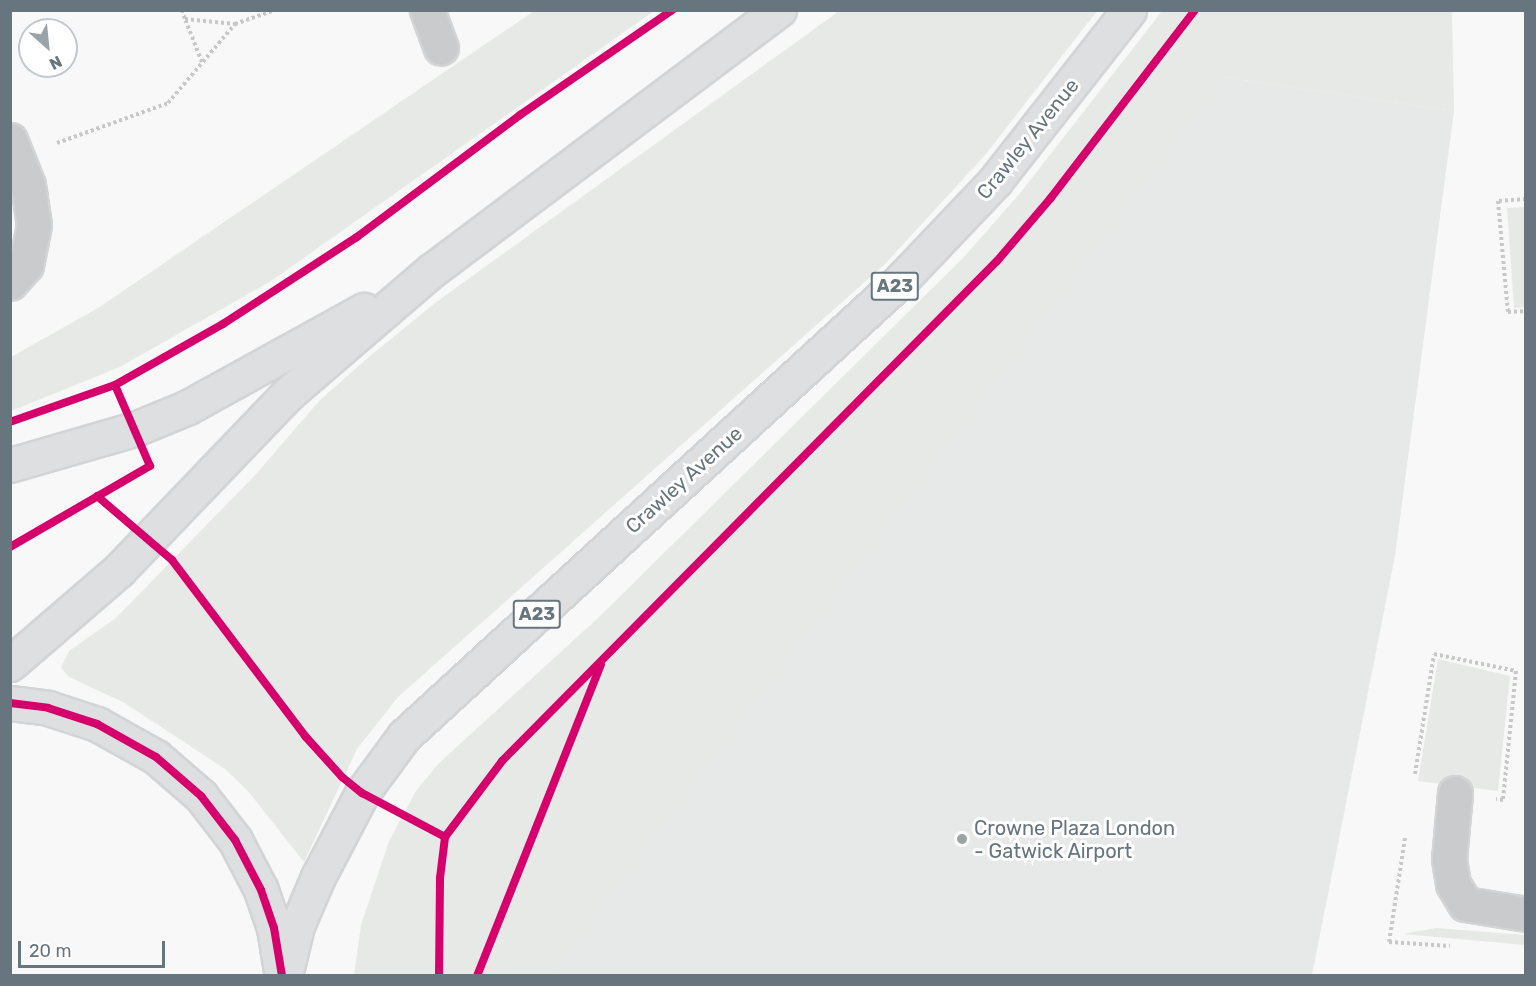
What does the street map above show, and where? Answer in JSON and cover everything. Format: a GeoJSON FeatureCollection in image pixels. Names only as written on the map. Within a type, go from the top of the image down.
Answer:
{"type":"FeatureCollection","features":[{"type":"Feature","properties":{"kind":"main road"},"geometry":{"type":"LineString","coordinates":[[10,664],[119,570],[289,393],[431,272],[779,10]]}},
{"type":"Feature","properties":{"kind":"main road","name":"Crawley Avenue"},"geometry":{"type":"LineString","coordinates":[[283,975],[297,926],[318,877],[362,793],[405,736],[904,277],[995,182],[1129,10]]}},
{"type":"Feature","properties":{"kind":"main road"},"geometry":{"type":"LineString","coordinates":[[10,465],[135,429],[188,407],[431,272]]}},
{"type":"Feature","properties":{"kind":"main road"},"geometry":{"type":"LineString","coordinates":[[10,703],[48,708],[96,724],[156,757],[201,796],[236,840],[261,890],[274,928],[283,975]]}},
{"type":"Feature","properties":{"kind":"street"},"geometry":{"type":"LineString","coordinates":[[427,10],[441,48]]}},
{"type":"Feature","properties":{"kind":"street"},"geometry":{"type":"LineString","coordinates":[[10,283],[26,265],[34,225],[28,185],[14,149]]}},
{"type":"Feature","properties":{"kind":"street"},"geometry":{"type":"LineString","coordinates":[[1455,793],[1449,859],[1453,884],[1465,904],[1526,914]]}},
{"type":"Feature","properties":{"kind":"path"},"geometry":{"type":"LineString","coordinates":[[182,10],[202,63]]}},
{"type":"Feature","properties":{"kind":"path"},"geometry":{"type":"LineString","coordinates":[[185,19],[235,24],[275,10]]}},
{"type":"Feature","properties":{"kind":"path"},"geometry":{"type":"LineString","coordinates":[[14,149],[168,103],[235,24]]}},
{"type":"Feature","properties":{"kind":"path"},"geometry":{"type":"LineString","coordinates":[[1526,199],[1498,201],[1508,312],[1526,311]]}},
{"type":"Feature","properties":{"kind":"shaded area"},"geometry":{"type":"Polygon","coordinates":[[[534,11],[654,11],[271,281],[120,367],[11,411],[11,357],[98,308],[534,11]]]}},
{"type":"Feature","properties":{"kind":"shaded area"},"geometry":{"type":"Polygon","coordinates":[[[839,11],[1097,11],[986,154],[885,264],[398,697],[357,749],[304,862],[247,790],[225,769],[123,702],[69,677],[61,668],[69,651],[116,618],[256,474],[320,400],[370,356],[435,303],[839,11]]]}},
{"type":"Feature","properties":{"kind":"shaded area"},"geometry":{"type":"Polygon","coordinates":[[[1162,11],[1452,11],[1454,111],[1222,77],[548,975],[354,975],[361,925],[389,841],[416,791],[439,763],[597,619],[963,258],[1021,192],[1162,11]]]}},
{"type":"Feature","properties":{"kind":"shaded area"},"geometry":{"type":"Polygon","coordinates":[[[1222,77],[1454,111],[1395,556],[1312,975],[547,976],[763,681],[1222,77]]]}},
{"type":"Feature","properties":{"kind":"shaded area"},"geometry":{"type":"Polygon","coordinates":[[[1525,207],[1525,307],[1514,308],[1507,208],[1525,207]]]}},
{"type":"Feature","properties":{"kind":"shaded area"},"geometry":{"type":"Polygon","coordinates":[[[1438,659],[1510,676],[1498,791],[1418,781],[1438,659]]]}},
{"type":"Feature","properties":{"kind":"shaded area"},"geometry":{"type":"Polygon","coordinates":[[[1436,928],[1525,935],[1525,945],[1403,934],[1436,928]]]}},
{"type":"Feature","properties":{"kind":"cycle path"},"geometry":{"type":"LineString","coordinates":[[10,422],[115,385],[223,324],[357,237],[520,115],[672,10]]}},
{"type":"Feature","properties":{"kind":"cycle path"},"geometry":{"type":"LineString","coordinates":[[439,976],[440,878],[445,837],[502,761],[997,261],[1050,199],[1195,10]]}},
{"type":"Feature","properties":{"kind":"cycle path"},"geometry":{"type":"LineString","coordinates":[[10,547],[150,466],[115,385]]}},
{"type":"Feature","properties":{"kind":"cycle path"},"geometry":{"type":"LineString","coordinates":[[97,496],[172,560],[305,736],[342,777],[362,793],[445,837]]}},
{"type":"Feature","properties":{"kind":"cycle path"},"geometry":{"type":"LineString","coordinates":[[477,976],[601,665]]}},
{"type":"Feature","properties":{"kind":"cycle path"},"geometry":{"type":"LineString","coordinates":[[10,703],[48,708],[97,724],[156,757],[201,796],[235,840],[261,890],[274,928],[282,976]]}},
{"type":"Feature","properties":{"kind":"place","name":"Crowne Plaza London - Gatwick Airport"},"geometry":{"type":"Point","coordinates":[962,839]}}]}
